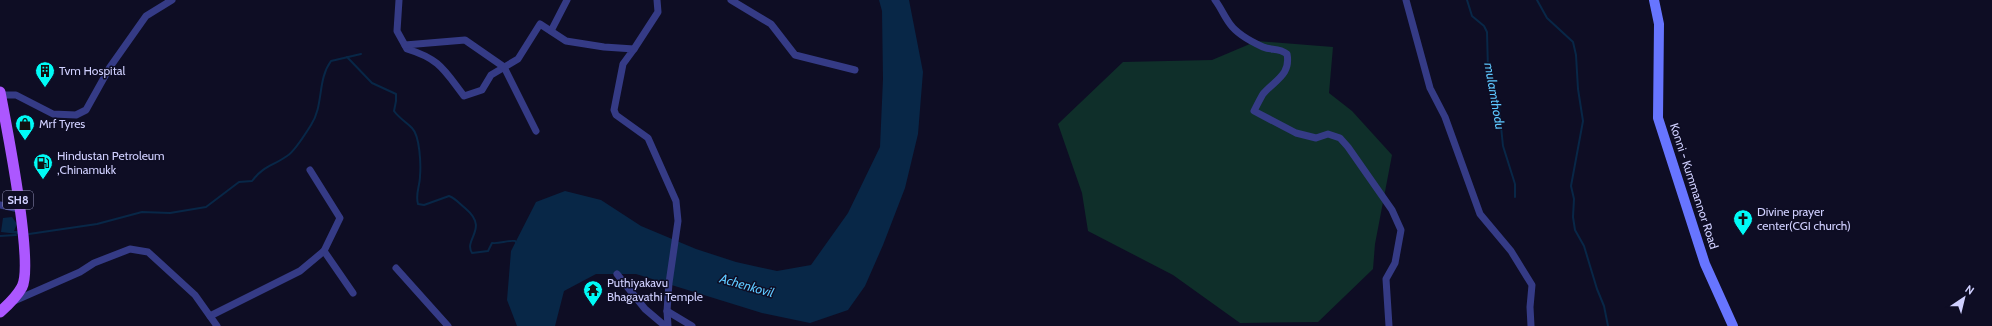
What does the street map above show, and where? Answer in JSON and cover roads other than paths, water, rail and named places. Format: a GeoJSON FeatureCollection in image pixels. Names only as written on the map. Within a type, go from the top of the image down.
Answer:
{"type":"FeatureCollection","features":[{"type":"Feature","properties":{"kind":"main road","name":"Konni - Kummannor Road"},"geometry":{"type":"LineString","coordinates":[[1654,0],[1659,24],[1658,118],[1705,264],[1733,326]]}},
{"type":"Feature","properties":{"kind":"main road","name":"SH8"},"geometry":{"type":"LineString","coordinates":[[0,94],[24,243],[23,286],[9,304],[0,312]]}},
{"type":"Feature","properties":{"kind":"street"},"geometry":{"type":"LineString","coordinates":[[0,94],[16,95],[53,114],[76,115],[81,113],[86,110],[110,67],[146,16],[172,0]]}},
{"type":"Feature","properties":{"kind":"street"},"geometry":{"type":"LineString","coordinates":[[399,0],[397,31],[407,49],[426,55],[441,66],[464,96],[482,90],[490,75],[518,59],[540,24],[566,41],[604,47],[634,49]]}},
{"type":"Feature","properties":{"kind":"street"},"geometry":{"type":"LineString","coordinates":[[551,31],[567,0]]}},
{"type":"Feature","properties":{"kind":"street"},"geometry":{"type":"LineString","coordinates":[[657,0],[658,12],[623,64],[614,110],[616,115],[648,138],[676,201],[678,220],[669,283],[667,311],[668,326]]}},
{"type":"Feature","properties":{"kind":"street"},"geometry":{"type":"LineString","coordinates":[[731,0],[771,24],[795,55],[855,70]]}},
{"type":"Feature","properties":{"kind":"street"},"geometry":{"type":"LineString","coordinates":[[1215,0],[1222,9],[1230,25],[1243,36],[1265,48],[1280,49],[1287,54],[1289,63],[1285,73],[1263,95],[1254,111],[1296,133],[1316,138],[1328,134],[1340,138],[1348,147],[1392,210],[1401,230],[1396,263],[1386,280],[1389,326]]}},
{"type":"Feature","properties":{"kind":"street"},"geometry":{"type":"LineString","coordinates":[[1406,0],[1430,88],[1445,117],[1480,214],[1511,250],[1532,285],[1530,307],[1531,326]]}},
{"type":"Feature","properties":{"kind":"street"},"geometry":{"type":"LineString","coordinates":[[405,46],[465,40],[504,67],[536,131]]}},
{"type":"Feature","properties":{"kind":"street"},"geometry":{"type":"LineString","coordinates":[[210,316],[300,271],[324,251],[340,218],[310,170]]}},
{"type":"Feature","properties":{"kind":"street"},"geometry":{"type":"LineString","coordinates":[[0,205],[19,209]]}},
{"type":"Feature","properties":{"kind":"street"},"geometry":{"type":"LineString","coordinates":[[9,304],[80,272],[94,263],[130,249],[148,252],[194,295],[217,326]]}},
{"type":"Feature","properties":{"kind":"street"},"geometry":{"type":"LineString","coordinates":[[324,251],[353,293]]}},
{"type":"Feature","properties":{"kind":"street"},"geometry":{"type":"LineString","coordinates":[[396,268],[448,326]]}},
{"type":"Feature","properties":{"kind":"street"},"geometry":{"type":"LineString","coordinates":[[617,274],[645,309],[665,326]]}},
{"type":"Feature","properties":{"kind":"street"},"geometry":{"type":"LineString","coordinates":[[667,311],[692,326]]}},
{"type":"Feature","properties":{"kind":"water","name":"Achenkovil"},"geometry":{"type":"Polygon","coordinates":[[[879,0],[909,0],[923,72],[918,134],[905,188],[883,245],[865,286],[848,310],[810,323],[762,313],[636,274],[596,274],[564,291],[555,326],[517,326],[507,300],[511,251],[536,202],[565,191],[601,200],[641,226],[696,249],[736,262],[777,271],[811,265],[848,213],[880,147],[883,79],[882,11],[879,0]]]}},
{"type":"Feature","properties":{"kind":"water"},"geometry":{"type":"Polygon","coordinates":[[[12,217],[17,224],[14,231],[19,231],[18,234],[1,232],[3,218],[12,217]]]}},
{"type":"Feature","properties":{"kind":"waterway","name":"mulamthodu"},"geometry":{"type":"LineString","coordinates":[[1467,0],[1472,16],[1484,26],[1487,32],[1488,70],[1499,107],[1503,146],[1515,184],[1515,197]]}},
{"type":"Feature","properties":{"kind":"waterway"},"geometry":{"type":"LineString","coordinates":[[1537,0],[1547,18],[1573,42],[1576,55],[1578,89],[1583,121],[1571,186],[1574,199],[1573,217],[1575,230],[1584,246],[1597,289],[1604,306],[1608,326]]}},
{"type":"Feature","properties":{"kind":"waterway"},"geometry":{"type":"LineString","coordinates":[[29,234],[97,224],[142,212],[170,213],[206,207],[239,182],[252,181],[264,169],[290,154],[303,137],[315,117],[318,109],[324,76],[331,61],[361,54]]}},
{"type":"Feature","properties":{"kind":"waterway"},"geometry":{"type":"LineString","coordinates":[[347,57],[372,83],[396,94],[394,111],[415,132],[420,158],[420,180],[417,197],[418,204],[424,205],[449,196],[465,208],[472,215],[476,228],[470,248],[472,253],[488,251],[492,243],[512,241],[517,243]]}},
{"type":"Feature","properties":{"kind":"waterway"},"geometry":{"type":"LineString","coordinates":[[0,236],[16,235]]}},
{"type":"Feature","properties":{"kind":"place","name":"Tvm Hospital"},"geometry":{"type":"Point","coordinates":[45,88]}},
{"type":"Feature","properties":{"kind":"place","name":"Mrf Tyres"},"geometry":{"type":"Point","coordinates":[25,141]}},
{"type":"Feature","properties":{"kind":"place","name":"Hindustan Petroleum ,Chinamukk"},"geometry":{"type":"Point","coordinates":[43,180]}},
{"type":"Feature","properties":{"kind":"place","name":"Divine prayer center(CGI church)"},"geometry":{"type":"Point","coordinates":[1743,236]}},
{"type":"Feature","properties":{"kind":"place","name":"Puthiyakavu Bhagavathi Temple"},"geometry":{"type":"Point","coordinates":[593,307]}}]}
